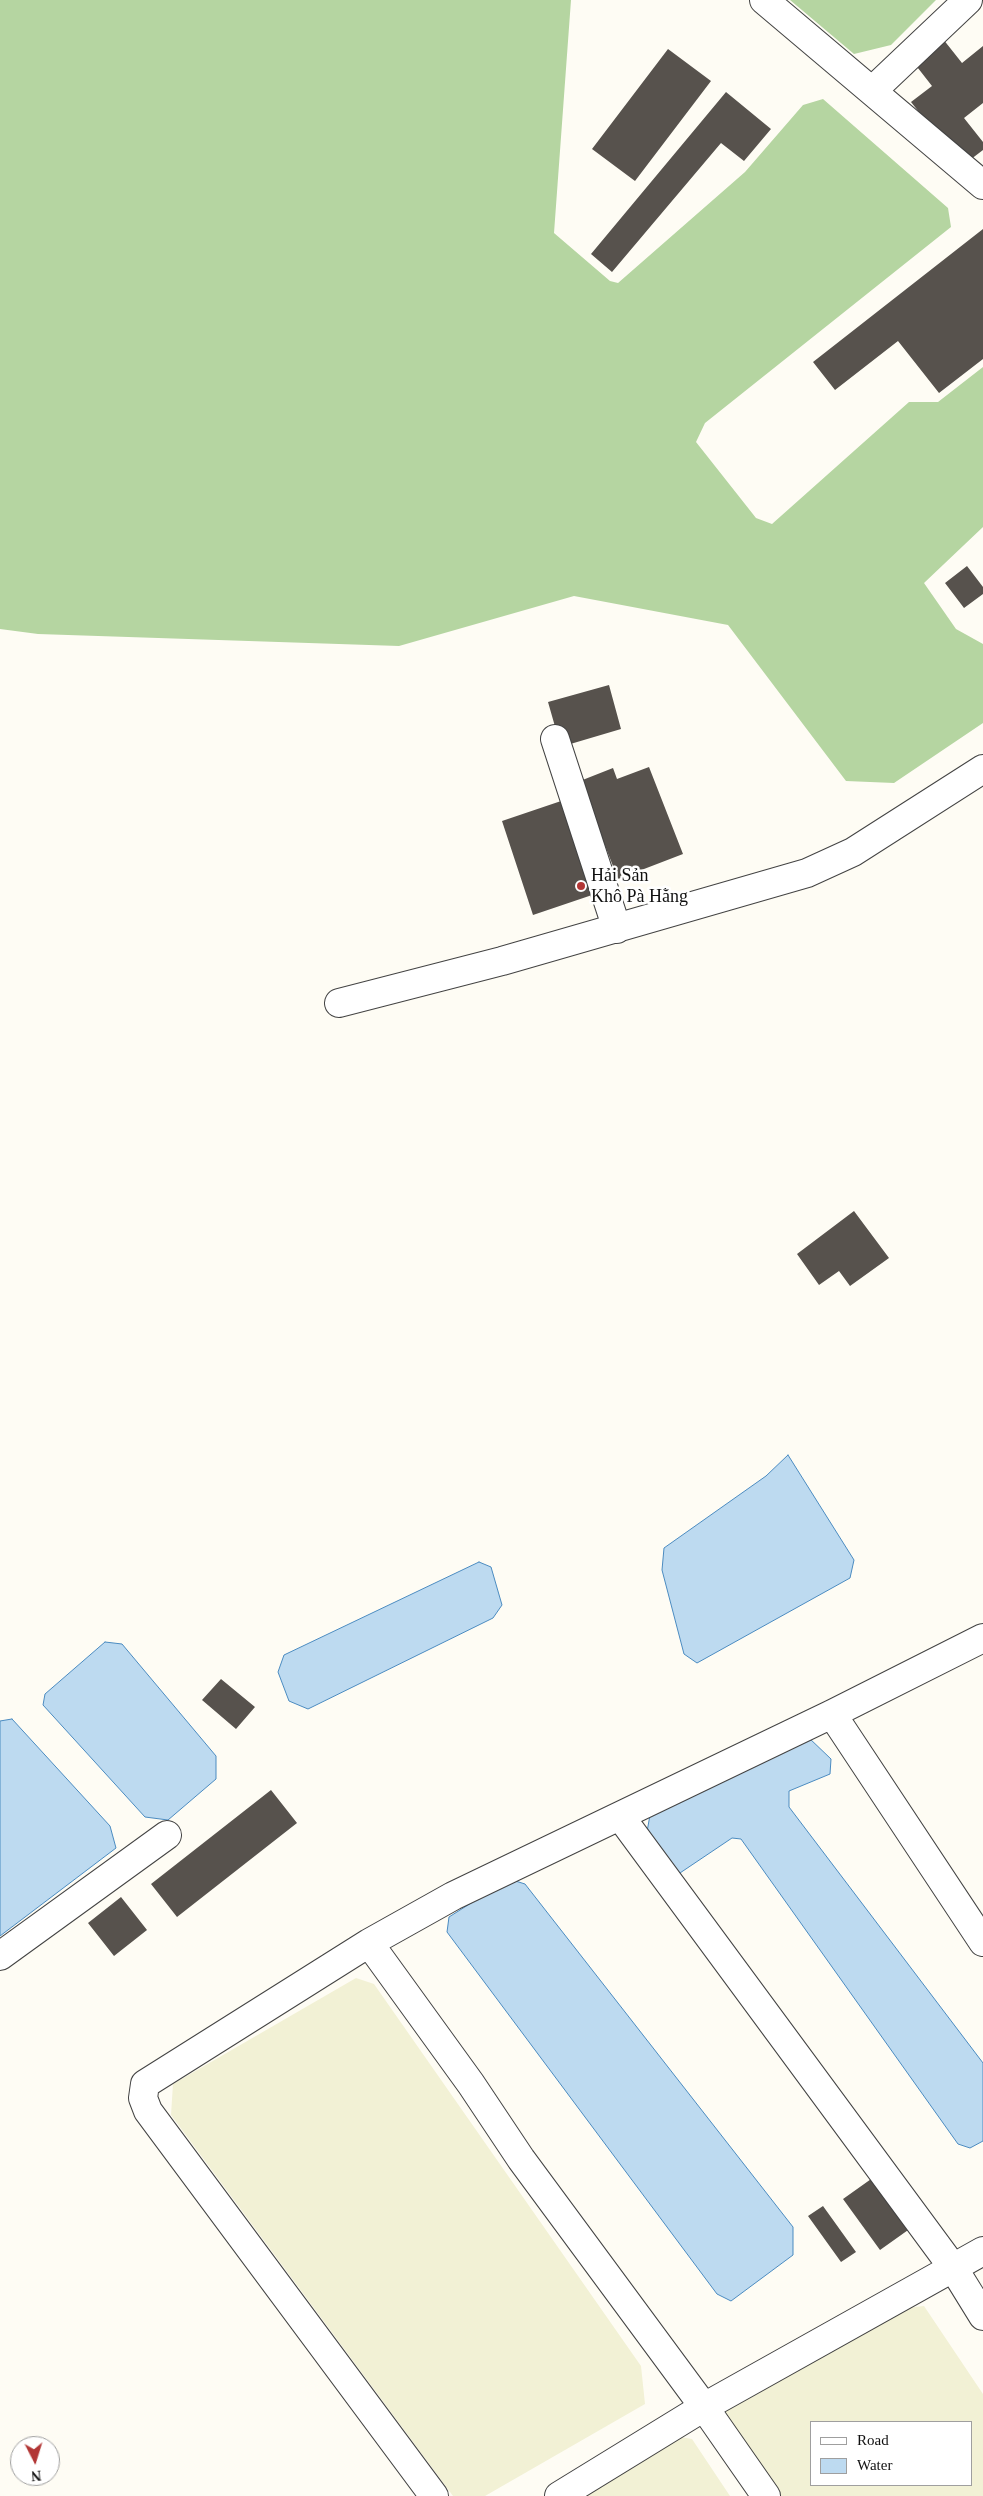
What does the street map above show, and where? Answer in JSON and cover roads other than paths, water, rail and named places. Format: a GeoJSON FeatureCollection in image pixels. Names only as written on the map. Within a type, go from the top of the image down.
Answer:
{"type":"FeatureCollection","features":[{"type":"Feature","properties":{"kind":"street"},"geometry":{"type":"LineString","coordinates":[[764,0],[872,91],[979,176]]}},
{"type":"Feature","properties":{"kind":"street"},"geometry":{"type":"LineString","coordinates":[[872,91],[968,0]]}},
{"type":"Feature","properties":{"kind":"street"},"geometry":{"type":"LineString","coordinates":[[555,739],[617,929]]}},
{"type":"Feature","properties":{"kind":"street"},"geometry":{"type":"LineString","coordinates":[[340,1003],[617,929],[807,873],[853,852],[983,769]]}},
{"type":"Feature","properties":{"kind":"street"},"geometry":{"type":"LineString","coordinates":[[434,2496],[148,2111],[143,2098],[145,2084],[369,1943],[453,1896],[832,1714],[983,1638]]}},
{"type":"Feature","properties":{"kind":"street"},"geometry":{"type":"LineString","coordinates":[[832,1714],[983,1942]]}},
{"type":"Feature","properties":{"kind":"street"},"geometry":{"type":"LineString","coordinates":[[620,1816],[954,2269],[983,2316]]}},
{"type":"Feature","properties":{"kind":"street"},"geometry":{"type":"LineString","coordinates":[[0,1956],[167,1835]]}},
{"type":"Feature","properties":{"kind":"street"},"geometry":{"type":"LineString","coordinates":[[369,1943],[471,2084],[521,2159],[704,2407],[766,2496]]}},
{"type":"Feature","properties":{"kind":"street"},"geometry":{"type":"LineString","coordinates":[[560,2496],[704,2407],[954,2269],[983,2251]]}},
{"type":"Feature","properties":{"kind":"water"},"geometry":{"type":"Polygon","coordinates":[[[788,1455],[854,1560],[850,1578],[697,1663],[684,1654],[662,1570],[664,1548],[766,1476],[788,1455]]]}},
{"type":"Feature","properties":{"kind":"water"},"geometry":{"type":"Polygon","coordinates":[[[479,1562],[491,1567],[502,1605],[493,1618],[308,1709],[289,1701],[278,1672],[284,1655],[479,1562]]]}},
{"type":"Feature","properties":{"kind":"water"},"geometry":{"type":"Polygon","coordinates":[[[105,1642],[122,1644],[216,1756],[216,1779],[168,1820],[145,1817],[43,1705],[45,1694],[105,1642]]]}},
{"type":"Feature","properties":{"kind":"water"},"geometry":{"type":"Polygon","coordinates":[[[12,1719],[110,1826],[116,1848],[0,1936],[0,1721],[12,1719]]]}},
{"type":"Feature","properties":{"kind":"water"},"geometry":{"type":"Polygon","coordinates":[[[808,1737],[831,1759],[830,1774],[789,1791],[789,1807],[983,2063],[983,2141],[970,2148],[958,2144],[741,1839],[732,1838],[674,1877],[645,1843],[650,1815],[808,1737]]]}},
{"type":"Feature","properties":{"kind":"water"},"geometry":{"type":"Polygon","coordinates":[[[509,1879],[525,1884],[793,2227],[793,2255],[731,2301],[717,2294],[447,1932],[449,1917],[509,1879]]]}},
{"type":"Feature","properties":{"kind":"place","name":"Hải Sản Khô Pà Hằng"},"geometry":{"type":"Point","coordinates":[581,886]}}]}
